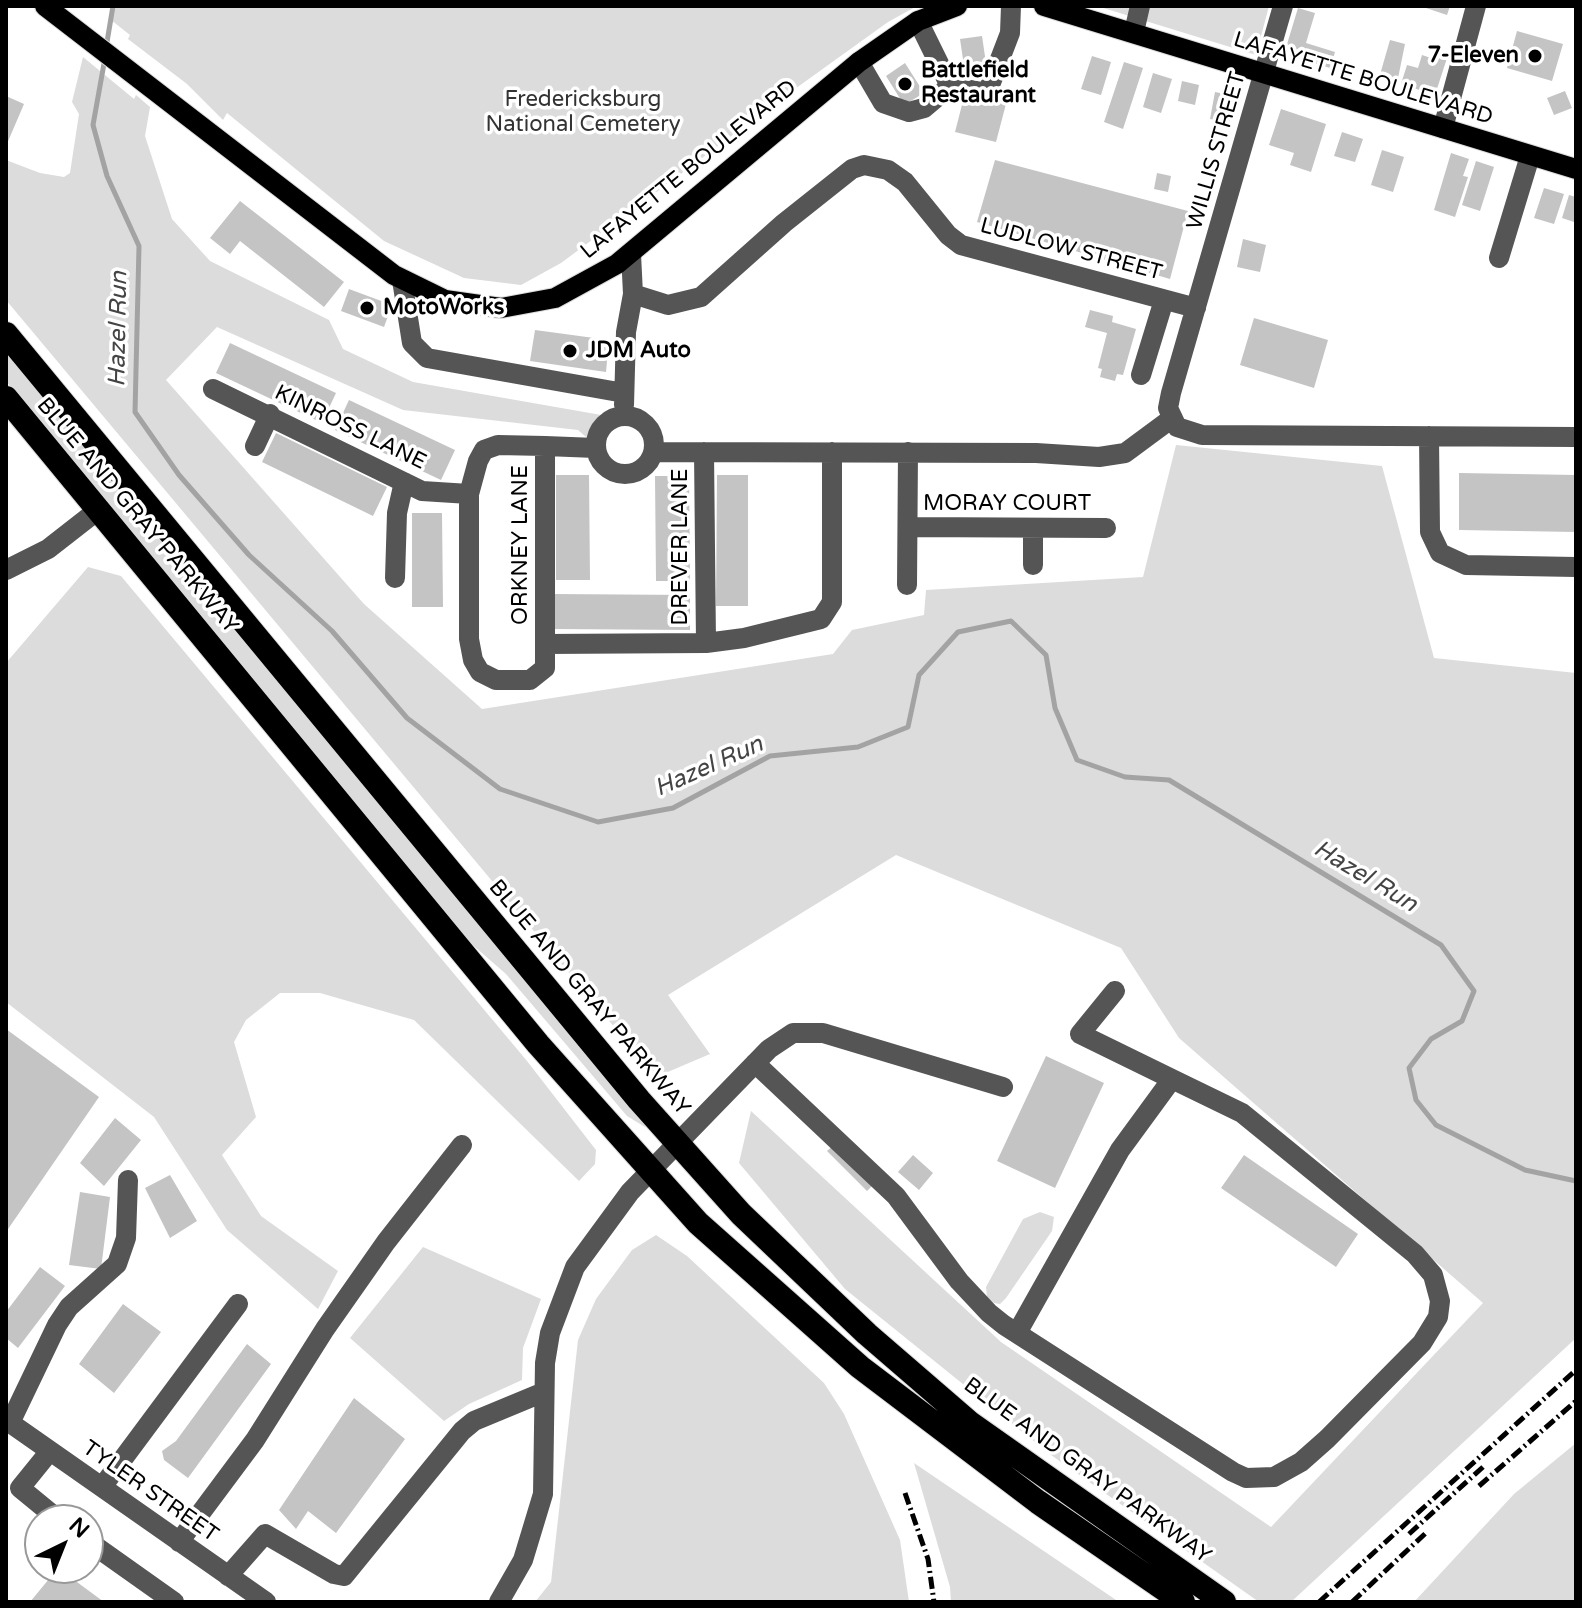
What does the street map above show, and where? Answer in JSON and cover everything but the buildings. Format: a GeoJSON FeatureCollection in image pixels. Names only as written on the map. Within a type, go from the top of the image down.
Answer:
{"type":"FeatureCollection","features":[{"type":"Feature","properties":{"kind":"highway","name":"BLUE AND GRAY PARKWAY"},"geometry":{"type":"LineString","coordinates":[[6,334],[676,1143],[787,1261],[970,1423],[1185,1594]]}},
{"type":"Feature","properties":{"kind":"highway","name":"BLUE AND GRAY PARKWAY"},"geometry":{"type":"LineString","coordinates":[[6,398],[529,1032],[650,1172],[748,1271],[860,1367],[1038,1502],[1185,1594],[1224,1602]]}},
{"type":"Feature","properties":{"kind":"main road","name":"LAFAYETTE BOULEVARD"},"geometry":{"type":"LineString","coordinates":[[45,6],[402,280],[445,300],[501,308],[555,298],[580,287],[631,254],[859,62],[918,21],[957,6]]}},
{"type":"Feature","properties":{"kind":"main road","name":"LAFAYETTE BOULEVARD"},"geometry":{"type":"LineString","coordinates":[[1044,6],[1576,169]]}},
{"type":"Feature","properties":{"kind":"street"},"geometry":{"type":"LineString","coordinates":[[950,86],[987,93],[1010,33],[1011,6]]}},
{"type":"Feature","properties":{"kind":"street"},"geometry":{"type":"LineString","coordinates":[[1134,32],[1140,6]]}},
{"type":"Feature","properties":{"kind":"street","name":"WILLIS STREET"},"geometry":{"type":"LineString","coordinates":[[1171,419],[1171,393],[1283,6]]}},
{"type":"Feature","properties":{"kind":"street"},"geometry":{"type":"LineString","coordinates":[[1443,128],[1476,6]]}},
{"type":"Feature","properties":{"kind":"street"},"geometry":{"type":"LineString","coordinates":[[918,21],[950,86]]}},
{"type":"Feature","properties":{"kind":"street"},"geometry":{"type":"LineString","coordinates":[[859,62],[883,103],[909,112],[924,108],[950,86]]}},
{"type":"Feature","properties":{"kind":"street"},"geometry":{"type":"LineString","coordinates":[[1499,258],[1530,156]]}},
{"type":"Feature","properties":{"kind":"street","name":"LUDLOW STREET"},"geometry":{"type":"LineString","coordinates":[[633,294],[668,305],[701,297],[784,223],[852,169],[864,165],[888,170],[905,182],[948,235],[961,245],[1196,308]]}},
{"type":"Feature","properties":{"kind":"street"},"geometry":{"type":"LineString","coordinates":[[624,416],[626,332],[633,294],[631,254]]}},
{"type":"Feature","properties":{"kind":"street"},"geometry":{"type":"LineString","coordinates":[[402,280],[412,343],[427,358],[624,393]]}},
{"type":"Feature","properties":{"kind":"street"},"geometry":{"type":"LineString","coordinates":[[1141,375],[1164,300]]}},
{"type":"Feature","properties":{"kind":"street","name":"KINROSS LANE"},"geometry":{"type":"LineString","coordinates":[[213,389],[270,414],[422,491],[469,494]]}},
{"type":"Feature","properties":{"kind":"street"},"geometry":{"type":"LineString","coordinates":[[255,446],[270,414]]}},
{"type":"Feature","properties":{"kind":"street"},"geometry":{"type":"LineString","coordinates":[[624,416],[642,421],[651,432],[654,452],[644,469],[625,475],[607,468],[596,448],[602,427],[624,416]]}},
{"type":"Feature","properties":{"kind":"street"},"geometry":{"type":"LineString","coordinates":[[654,452],[1036,453],[1099,457],[1125,453],[1171,419],[1177,427],[1202,435],[1576,437]]}},
{"type":"Feature","properties":{"kind":"street"},"geometry":{"type":"LineString","coordinates":[[1429,436],[1430,532],[1440,553],[1466,565],[1576,567]]}},
{"type":"Feature","properties":{"kind":"street"},"geometry":{"type":"LineString","coordinates":[[596,448],[498,445],[484,450],[469,494],[469,639],[473,660],[480,672],[496,680],[530,680],[545,668],[545,644],[706,643],[790,629],[821,619],[832,602],[832,452]]}},
{"type":"Feature","properties":{"kind":"street","name":"ORKNEY LANE"},"geometry":{"type":"LineString","coordinates":[[545,446],[545,644]]}},
{"type":"Feature","properties":{"kind":"street","name":"DREVER LANE"},"geometry":{"type":"LineString","coordinates":[[704,452],[706,643]]}},
{"type":"Feature","properties":{"kind":"street"},"geometry":{"type":"LineString","coordinates":[[907,585],[908,452]]}},
{"type":"Feature","properties":{"kind":"street"},"geometry":{"type":"LineString","coordinates":[[395,578],[397,513],[404,482]]}},
{"type":"Feature","properties":{"kind":"street"},"geometry":{"type":"LineString","coordinates":[[6,570],[48,549],[98,510]]}},
{"type":"Feature","properties":{"kind":"street","name":"MORAY COURT"},"geometry":{"type":"LineString","coordinates":[[908,527],[1106,528]]}},
{"type":"Feature","properties":{"kind":"street"},"geometry":{"type":"LineString","coordinates":[[1033,528],[1033,565]]}},
{"type":"Feature","properties":{"kind":"street"},"geometry":{"type":"LineString","coordinates":[[755,1063],[896,1196],[974,1298],[1017,1333],[1233,1472],[1260,1479],[1274,1477],[1301,1462],[1431,1332],[1438,1317],[1438,1287],[1433,1275],[1415,1254],[1242,1113],[1080,1034],[1115,991]]}},
{"type":"Feature","properties":{"kind":"street"},"geometry":{"type":"LineString","coordinates":[[499,1602],[523,1560],[543,1494],[544,1392],[550,1333],[575,1267],[630,1192],[676,1143],[783,1037],[823,1033],[1003,1087]]}},
{"type":"Feature","properties":{"kind":"street"},"geometry":{"type":"LineString","coordinates":[[1017,1333],[1120,1150],[1172,1079]]}},
{"type":"Feature","properties":{"kind":"street"},"geometry":{"type":"LineString","coordinates":[[179,1542],[255,1440],[325,1329],[386,1242],[462,1145]]}},
{"type":"Feature","properties":{"kind":"street"},"geometry":{"type":"LineString","coordinates":[[8,1422],[69,1307],[117,1264],[126,1238],[128,1180]]}},
{"type":"Feature","properties":{"kind":"street"},"geometry":{"type":"LineString","coordinates":[[102,1487],[238,1304]]}},
{"type":"Feature","properties":{"kind":"street"},"geometry":{"type":"LineString","coordinates":[[228,1576],[265,1534],[334,1574],[344,1576],[462,1431],[474,1421],[544,1392]]}},
{"type":"Feature","properties":{"kind":"street","name":"TYLER STREET"},"geometry":{"type":"LineString","coordinates":[[8,1422],[266,1602]]}},
{"type":"Feature","properties":{"kind":"street"},"geometry":{"type":"LineString","coordinates":[[37,1504],[20,1488],[50,1451]]}},
{"type":"Feature","properties":{"kind":"street"},"geometry":{"type":"LineString","coordinates":[[104,1552],[174,1602]]}},
{"type":"Feature","properties":{"kind":"green space","name":"Fredericksburg National Cemetery"},"geometry":{"type":"Polygon","coordinates":[[[113,6],[917,6],[888,22],[799,86],[561,263],[521,285],[464,278],[384,241],[227,113],[223,120],[187,84],[128,39],[130,35],[111,20],[113,6]]]}},
{"type":"Feature","properties":{"kind":"green space"},"geometry":{"type":"Polygon","coordinates":[[[1097,6],[1269,6],[1256,55],[1097,6]]]}},
{"type":"Feature","properties":{"kind":"green space"},"geometry":{"type":"Polygon","coordinates":[[[83,57],[134,99],[136,95],[150,107],[145,136],[172,219],[210,261],[329,320],[343,349],[413,382],[607,416],[586,437],[578,430],[403,410],[217,327],[166,380],[364,604],[482,709],[833,654],[852,630],[924,615],[926,590],[1143,577],[1176,445],[1382,466],[1434,658],[1576,673],[1576,1338],[1291,1602],[1259,1602],[1051,1455],[845,1289],[739,1163],[751,1111],[1001,1342],[1271,1527],[1483,1303],[1179,1038],[1121,948],[896,855],[668,995],[710,1054],[656,1077],[6,300],[6,160],[40,173],[64,177],[70,173],[79,114],[72,102],[83,57]]]}},
{"type":"Feature","properties":{"kind":"green space"},"geometry":{"type":"Polygon","coordinates":[[[6,346],[644,1120],[645,1127],[627,1116],[506,974],[467,940],[6,381],[6,346]]]}},
{"type":"Feature","properties":{"kind":"green space"},"geometry":{"type":"Polygon","coordinates":[[[88,567],[121,576],[527,1061],[596,1150],[595,1164],[579,1181],[414,1020],[320,993],[280,993],[246,1020],[234,1042],[256,1117],[222,1155],[261,1216],[338,1271],[318,1309],[227,1230],[154,1117],[6,1002],[6,663],[88,567]]]}},
{"type":"Feature","properties":{"kind":"green space"},"geometry":{"type":"Polygon","coordinates":[[[1040,1212],[1054,1217],[1052,1231],[1006,1298],[1000,1304],[994,1303],[987,1297],[986,1287],[1023,1219],[1040,1212]]]}},
{"type":"Feature","properties":{"kind":"green space"},"geometry":{"type":"Polygon","coordinates":[[[656,1235],[687,1256],[824,1383],[844,1414],[900,1540],[909,1602],[535,1602],[551,1582],[578,1340],[596,1299],[632,1250],[656,1235]]]}},
{"type":"Feature","properties":{"kind":"green space"},"geometry":{"type":"Polygon","coordinates":[[[423,1247],[541,1299],[523,1348],[522,1380],[469,1404],[444,1421],[350,1338],[423,1247]]]}},
{"type":"Feature","properties":{"kind":"green space"},"geometry":{"type":"Polygon","coordinates":[[[1576,1443],[1576,1602],[1414,1602],[1514,1494],[1576,1443]]]}},
{"type":"Feature","properties":{"kind":"green space"},"geometry":{"type":"Polygon","coordinates":[[[914,1463],[1119,1602],[951,1602],[950,1587],[914,1463]]]}},
{"type":"Feature","properties":{"kind":"waterway","name":"Hazel Run"},"geometry":{"type":"LineString","coordinates":[[106,48],[113,6]]}},
{"type":"Feature","properties":{"kind":"waterway","name":"Hazel Run"},"geometry":{"type":"LineString","coordinates":[[105,58],[93,125],[107,176],[139,246],[135,412],[179,475],[249,555],[332,631],[407,718],[500,789],[598,822],[673,808],[770,756],[858,747],[908,727],[919,675],[958,632],[1011,621],[1046,655],[1055,708],[1077,760],[1125,777],[1169,780],[1441,945],[1474,991],[1462,1021],[1431,1039],[1409,1068],[1416,1100],[1436,1125],[1525,1170],[1576,1181]]}},
{"type":"Feature","properties":{"kind":"railway"},"geometry":{"type":"LineString","coordinates":[[1319,1602],[1576,1370]]}},
{"type":"Feature","properties":{"kind":"railway"},"geometry":{"type":"LineString","coordinates":[[1479,1486],[1576,1401]]}},
{"type":"Feature","properties":{"kind":"railway"},"geometry":{"type":"LineString","coordinates":[[1409,1534],[1483,1467]]}},
{"type":"Feature","properties":{"kind":"railway"},"geometry":{"type":"LineString","coordinates":[[905,1493],[928,1559],[934,1602]]}},
{"type":"Feature","properties":{"kind":"railway"},"geometry":{"type":"LineString","coordinates":[[1352,1602],[1428,1531]]}},
{"type":"Feature","properties":{"kind":"place","name":"7-Eleven"},"geometry":{"type":"Point","coordinates":[1535,56]}},
{"type":"Feature","properties":{"kind":"place","name":"Battlefield Restaurant"},"geometry":{"type":"Point","coordinates":[905,84]}},
{"type":"Feature","properties":{"kind":"place","name":"MotoWorks"},"geometry":{"type":"Point","coordinates":[367,308]}},
{"type":"Feature","properties":{"kind":"place","name":"JDM Auto"},"geometry":{"type":"Point","coordinates":[570,351]}}]}
